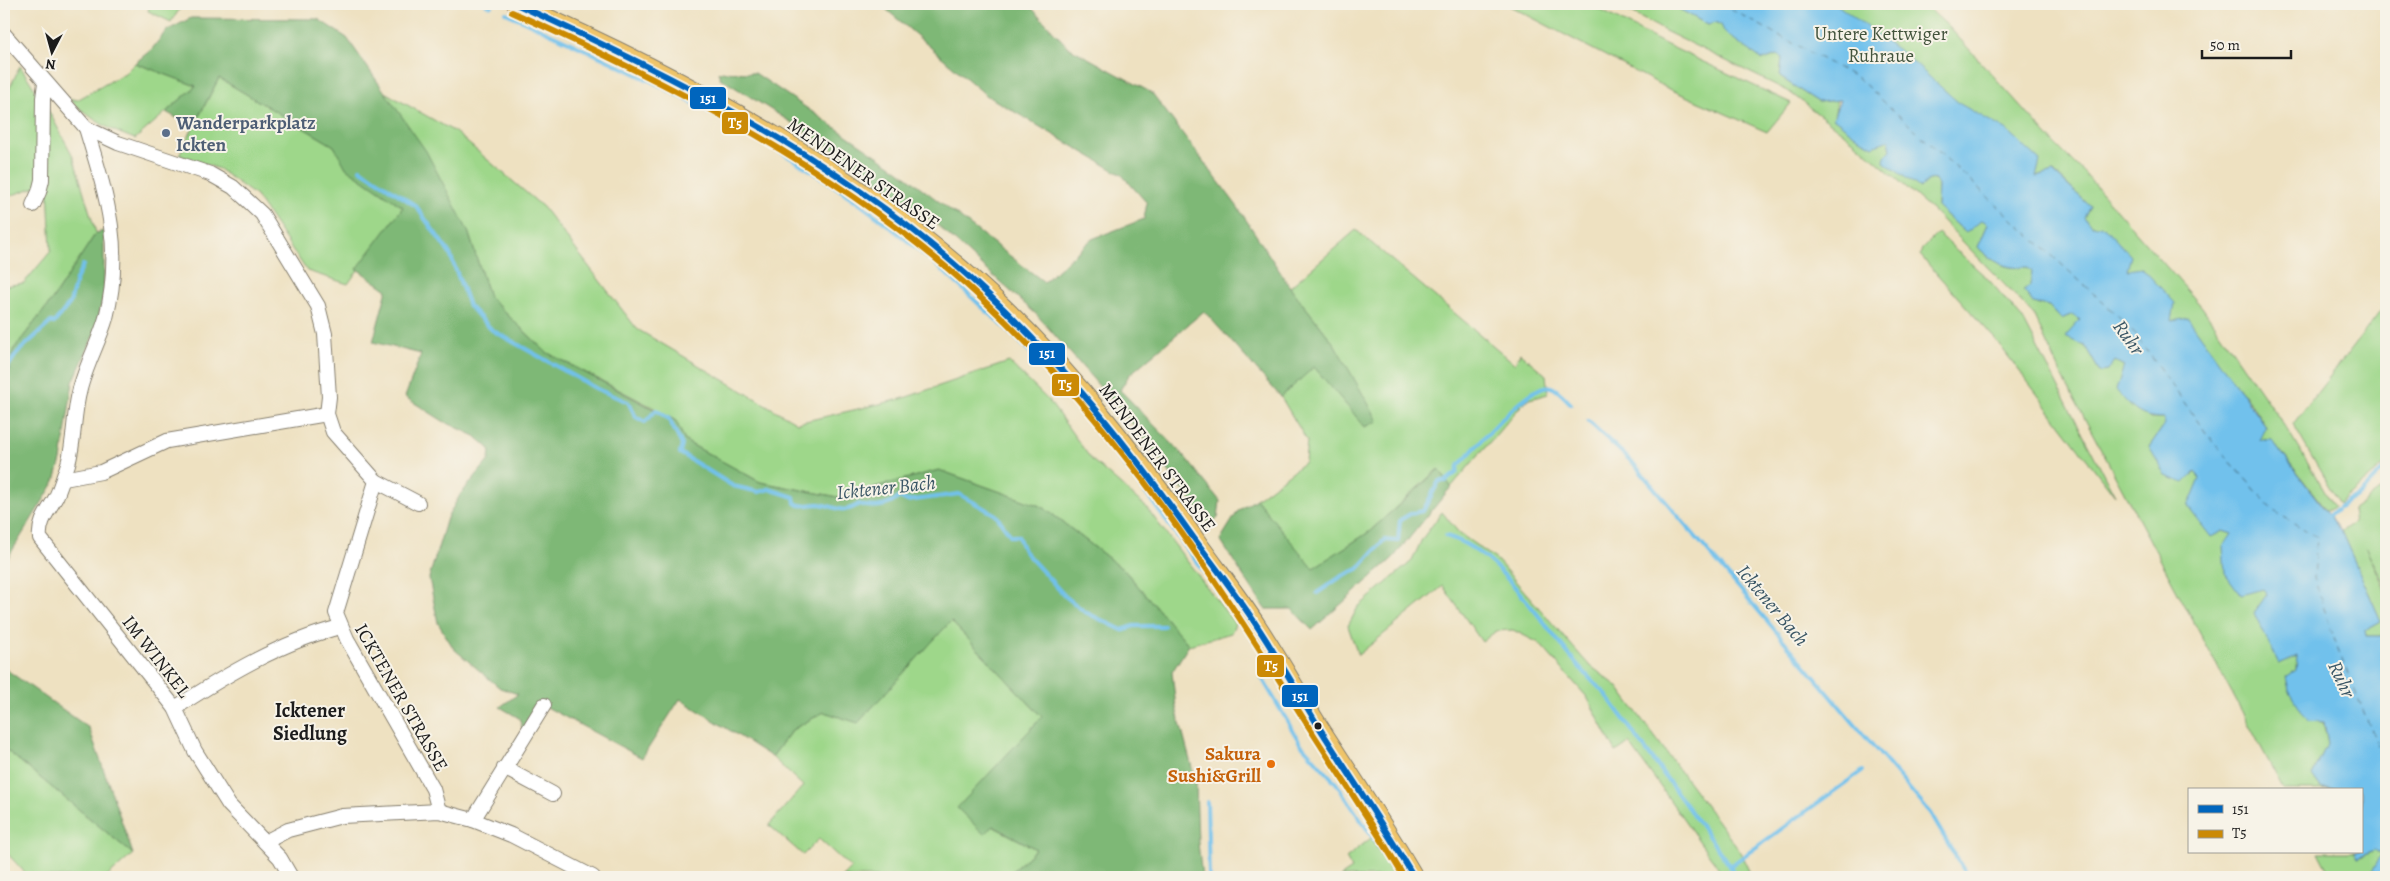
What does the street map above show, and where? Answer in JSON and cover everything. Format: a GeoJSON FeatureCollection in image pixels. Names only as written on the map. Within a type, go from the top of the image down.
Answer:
{"type":"FeatureCollection","features":[{"type":"Feature","properties":{"kind":"main road","name":"MENDENER STRASSE"},"geometry":{"type":"LineString","coordinates":[[516,4],[576,30],[684,85],[762,129],[844,180],[931,245],[1005,309],[1090,400],[1150,475],[1256,625],[1414,877]]}},
{"type":"Feature","properties":{"kind":"street"},"geometry":{"type":"LineString","coordinates":[[4,34],[86,128],[118,143],[210,174],[233,187],[262,214],[318,306],[325,334],[329,397],[327,414],[333,432],[376,481],[418,503]]}},
{"type":"Feature","properties":{"kind":"street"},"geometry":{"type":"LineString","coordinates":[[33,205],[42,180],[43,98],[46,83]]}},
{"type":"Feature","properties":{"kind":"street","name":"IM WINKEL"},"geometry":{"type":"LineString","coordinates":[[86,128],[111,216],[113,262],[110,298],[105,320],[80,389],[70,456],[64,479],[42,520],[39,530],[40,538],[175,708],[206,772],[243,822],[280,858],[291,877]]}},
{"type":"Feature","properties":{"kind":"street"},"geometry":{"type":"LineString","coordinates":[[64,479],[101,472],[167,441],[327,414]]}},
{"type":"Feature","properties":{"kind":"street","name":"ICKTENER STRASSE"},"geometry":{"type":"LineString","coordinates":[[376,481],[336,614],[340,627],[433,789],[439,811]]}},
{"type":"Feature","properties":{"kind":"street"},"geometry":{"type":"LineString","coordinates":[[175,708],[259,659],[301,638],[340,627]]}},
{"type":"Feature","properties":{"kind":"street"},"geometry":{"type":"LineString","coordinates":[[473,820],[544,705]]}},
{"type":"Feature","properties":{"kind":"street"},"geometry":{"type":"LineString","coordinates":[[504,768],[553,794]]}},
{"type":"Feature","properties":{"kind":"street"},"geometry":{"type":"LineString","coordinates":[[265,842],[288,830],[342,816],[439,811],[473,820],[511,835],[593,877]]}},
{"type":"Feature","properties":{"kind":"green space"},"geometry":{"type":"Polygon","coordinates":[[[150,4],[183,4],[171,22],[148,11],[150,4]]]}},
{"type":"Feature","properties":{"kind":"green space"},"geometry":{"type":"Polygon","coordinates":[[[880,4],[1028,4],[1068,47],[1152,93],[1237,206],[1290,287],[1335,345],[1378,421],[1365,427],[1314,367],[1281,397],[1204,311],[1129,375],[1120,390],[1185,457],[1220,501],[1218,517],[1210,525],[1136,428],[1037,315],[937,225],[829,146],[720,78],[718,72],[755,73],[898,170],[1044,282],[1092,239],[1144,219],[1147,203],[1122,175],[986,95],[880,4]]]}},
{"type":"Feature","properties":{"kind":"green space"},"geometry":{"type":"Polygon","coordinates":[[[1506,4],[1589,4],[1665,44],[1791,103],[1767,132],[1665,87],[1506,4]]]}},
{"type":"Feature","properties":{"kind":"green space"},"geometry":{"type":"Polygon","coordinates":[[[1615,4],[1670,4],[1708,25],[1715,22],[1721,25],[1763,60],[1777,55],[1782,58],[1780,77],[1818,102],[1837,100],[1834,118],[1862,140],[1889,140],[1891,150],[1885,156],[1929,180],[1935,179],[1938,185],[1937,206],[1965,232],[1982,219],[1988,224],[1978,247],[1999,264],[2019,268],[2026,267],[2033,272],[2030,286],[2033,303],[2049,306],[2061,319],[2073,314],[2080,320],[2085,346],[2100,372],[2115,361],[2124,366],[2150,418],[2163,418],[2165,424],[2149,447],[2195,472],[2200,478],[2223,531],[2232,534],[2267,594],[2279,664],[2297,655],[2296,670],[2308,720],[2323,722],[2328,744],[2312,775],[2321,788],[2283,788],[2065,382],[2033,314],[1932,210],[1855,142],[1788,91],[1667,32],[1615,4]]]}},
{"type":"Feature","properties":{"kind":"green space","name":"Untere Kettwiger Ruhraue"},"geometry":{"type":"Polygon","coordinates":[[[1754,4],[1924,4],[1949,27],[2055,144],[2084,173],[2202,307],[2292,437],[2334,507],[2327,511],[2272,440],[2260,440],[2266,427],[2252,405],[2220,365],[2172,322],[2127,270],[2103,226],[2092,226],[2084,217],[2090,206],[2054,172],[2035,177],[1754,4]]]}},
{"type":"Feature","properties":{"kind":"green space"},"geometry":{"type":"Polygon","coordinates":[[[191,18],[318,19],[347,38],[426,151],[468,231],[489,297],[546,352],[676,421],[685,441],[760,482],[838,497],[939,470],[1043,507],[1125,571],[1189,645],[1172,672],[1176,708],[1196,783],[1198,843],[1202,877],[1006,877],[1036,849],[993,826],[984,834],[957,808],[1042,717],[951,621],[858,723],[824,712],[792,730],[772,757],[680,699],[642,758],[539,703],[523,730],[519,718],[500,707],[518,694],[500,688],[454,649],[438,623],[429,578],[447,518],[460,495],[489,460],[490,449],[475,436],[443,421],[405,397],[421,354],[373,342],[387,290],[357,269],[403,207],[346,168],[334,146],[219,78],[193,127],[166,112],[196,86],[135,63],[152,49],[166,31],[191,18]]]}},
{"type":"Feature","properties":{"kind":"green space"},"geometry":{"type":"Polygon","coordinates":[[[135,63],[196,86],[135,139],[99,123],[68,98],[77,100],[125,73],[135,63]]]}},
{"type":"Feature","properties":{"kind":"green space"},"geometry":{"type":"Polygon","coordinates":[[[20,66],[47,108],[73,156],[96,233],[52,300],[13,350],[4,395],[4,286],[24,283],[51,251],[48,187],[35,187],[4,198],[4,100],[20,66]]]}},
{"type":"Feature","properties":{"kind":"green space"},"geometry":{"type":"Polygon","coordinates":[[[219,78],[334,146],[347,168],[403,207],[348,284],[307,271],[256,196],[219,169],[179,155],[219,78]]]}},
{"type":"Feature","properties":{"kind":"green space"},"geometry":{"type":"Polygon","coordinates":[[[381,90],[455,132],[543,207],[637,329],[797,423],[901,399],[1009,362],[1049,401],[1091,459],[1146,507],[1235,624],[1231,633],[1189,645],[1125,571],[1043,507],[939,470],[838,497],[760,482],[685,441],[676,421],[546,352],[489,297],[468,231],[381,90]]]}},
{"type":"Feature","properties":{"kind":"green space"},"geometry":{"type":"Polygon","coordinates":[[[1356,230],[1515,364],[1520,353],[1546,375],[1548,394],[1526,400],[1451,487],[1438,469],[1369,532],[1313,569],[1256,499],[1305,462],[1307,441],[1281,397],[1314,366],[1365,427],[1335,345],[1290,287],[1356,230]]]}},
{"type":"Feature","properties":{"kind":"green space"},"geometry":{"type":"Polygon","coordinates":[[[104,231],[104,293],[95,332],[73,382],[61,460],[55,481],[4,564],[4,395],[13,350],[52,300],[96,233],[104,231]]]}},
{"type":"Feature","properties":{"kind":"green space"},"geometry":{"type":"Polygon","coordinates":[[[1938,233],[1989,280],[2024,321],[2115,496],[1995,339],[1920,255],[1922,249],[1938,233]]]}},
{"type":"Feature","properties":{"kind":"green space"},"geometry":{"type":"Polygon","coordinates":[[[2386,304],[2386,463],[2339,504],[2293,424],[2386,304]]]}},
{"type":"Feature","properties":{"kind":"green space"},"geometry":{"type":"Polygon","coordinates":[[[1439,469],[1451,487],[1393,558],[1312,630],[1292,609],[1265,609],[1220,540],[1238,511],[1256,499],[1313,568],[1369,532],[1439,469]]]}},
{"type":"Feature","properties":{"kind":"green space"},"geometry":{"type":"Polygon","coordinates":[[[2386,486],[2386,587],[2366,548],[2386,591],[2386,636],[2366,636],[2365,630],[2381,621],[2341,531],[2354,523],[2352,511],[2386,486]]]}},
{"type":"Feature","properties":{"kind":"green space"},"geometry":{"type":"Polygon","coordinates":[[[1442,512],[1459,533],[1497,560],[1588,664],[1617,686],[1739,850],[1752,877],[1725,877],[1629,743],[1616,752],[1587,697],[1539,643],[1513,630],[1496,631],[1482,642],[1443,586],[1358,655],[1348,626],[1358,607],[1412,561],[1422,539],[1442,512]]]}},
{"type":"Feature","properties":{"kind":"green space"},"geometry":{"type":"Polygon","coordinates":[[[951,621],[1042,717],[958,808],[984,834],[992,826],[1036,849],[1006,877],[842,877],[851,868],[819,839],[803,855],[769,825],[803,786],[772,757],[792,730],[824,712],[858,722],[951,621]]]}},
{"type":"Feature","properties":{"kind":"green space"},"geometry":{"type":"Polygon","coordinates":[[[4,668],[89,728],[133,854],[4,748],[4,668]]]}},
{"type":"Feature","properties":{"kind":"green space"},"geometry":{"type":"Polygon","coordinates":[[[4,748],[133,854],[107,877],[29,877],[4,850],[4,748]]]}},
{"type":"Feature","properties":{"kind":"green space"},"geometry":{"type":"Polygon","coordinates":[[[1371,838],[1395,877],[1340,877],[1352,869],[1346,858],[1371,838]]]}},
{"type":"Feature","properties":{"kind":"green space"},"geometry":{"type":"Polygon","coordinates":[[[2374,851],[2383,853],[2369,877],[2331,877],[2319,854],[2356,854],[2359,858],[2374,851]]]}},
{"type":"Feature","properties":{"kind":"water","name":"Ruhr"},"geometry":{"type":"Polygon","coordinates":[[[1670,4],[1836,4],[1905,55],[1960,104],[2006,130],[2040,161],[2036,177],[2053,172],[2090,206],[2084,217],[2092,226],[2103,226],[2131,256],[2127,270],[2142,268],[2175,303],[2172,321],[2188,318],[2266,427],[2260,440],[2272,440],[2341,531],[2381,621],[2365,630],[2366,636],[2386,636],[2386,877],[2369,877],[2382,853],[2374,851],[2358,858],[2356,854],[2362,854],[2362,788],[2321,788],[2312,775],[2328,744],[2324,722],[2308,721],[2289,690],[2286,677],[2296,670],[2297,656],[2279,664],[2254,613],[2267,594],[2263,589],[2241,595],[2225,573],[2223,547],[2232,534],[2223,531],[2211,537],[2188,507],[2200,478],[2195,472],[2184,483],[2166,476],[2149,447],[2165,424],[2163,418],[2154,418],[2141,414],[2131,407],[2116,390],[2124,366],[2115,361],[2108,371],[2100,372],[2085,346],[2065,337],[2080,320],[2073,314],[2061,319],[2049,306],[2033,303],[2023,290],[2030,286],[2032,271],[2026,267],[2005,266],[1988,256],[1978,247],[1988,224],[1982,220],[1966,233],[1937,206],[1938,186],[1935,179],[1929,180],[1920,188],[1884,162],[1885,156],[1891,150],[1889,140],[1873,146],[1862,140],[1833,118],[1840,100],[1818,102],[1780,77],[1782,58],[1777,55],[1763,60],[1725,33],[1721,25],[1715,22],[1708,25],[1670,4]]]}},
{"type":"Feature","properties":{"kind":"waterway"},"geometry":{"type":"LineString","coordinates":[[486,4],[491,6]]}},
{"type":"Feature","properties":{"kind":"waterway"},"geometry":{"type":"LineString","coordinates":[[506,13],[629,70],[750,134],[827,181],[908,241],[1013,335],[1058,383],[1109,444],[1228,605]]}},
{"type":"Feature","properties":{"kind":"waterway","name":"Icktener Bach"},"geometry":{"type":"LineString","coordinates":[[360,169],[416,206],[450,254],[469,306],[492,330],[597,389],[628,402],[636,417],[645,422],[656,410],[669,419],[682,445],[680,453],[733,486],[759,492],[769,489],[794,497],[795,503],[801,505],[818,504],[843,510],[859,504],[875,507],[886,505],[899,497],[907,501],[959,494],[996,515],[1011,536],[1018,536],[1024,551],[1065,596],[1085,612],[1122,630],[1134,626],[1164,626]]}},
{"type":"Feature","properties":{"kind":"waterway","name":"Icktener Bach"},"geometry":{"type":"LineString","coordinates":[[4,372],[18,352],[51,322],[54,323],[70,303],[76,280],[83,265]]}},
{"type":"Feature","properties":{"kind":"waterway","name":"Icktener Bach"},"geometry":{"type":"LineString","coordinates":[[1317,593],[1342,576],[1358,569],[1384,540],[1398,541],[1400,520],[1412,513],[1423,511],[1439,481],[1446,481],[1457,472],[1458,466],[1503,418],[1530,394],[1542,388],[1551,387],[1571,404]]}},
{"type":"Feature","properties":{"kind":"waterway","name":"Icktener Bach"},"geometry":{"type":"LineString","coordinates":[[1588,421],[1633,463],[1930,813],[1968,877]]}},
{"type":"Feature","properties":{"kind":"waterway"},"geometry":{"type":"LineString","coordinates":[[2339,507],[2361,493],[2386,467]]}},
{"type":"Feature","properties":{"kind":"waterway"},"geometry":{"type":"LineString","coordinates":[[2328,517],[2336,510]]}},
{"type":"Feature","properties":{"kind":"waterway"},"geometry":{"type":"LineString","coordinates":[[1446,536],[1468,546],[1490,561],[1510,581],[1585,673],[1604,692],[1730,866],[1862,771]]}},
{"type":"Feature","properties":{"kind":"waterway"},"geometry":{"type":"LineString","coordinates":[[1262,678],[1300,743],[1336,783],[1399,877]]}},
{"type":"Feature","properties":{"kind":"waterway"},"geometry":{"type":"LineString","coordinates":[[1207,802],[1209,876]]}},
{"type":"Feature","properties":{"kind":"waterway"},"geometry":{"type":"LineString","coordinates":[[1730,866],[1736,877]]}},
{"type":"Feature","properties":{"kind":"ferry route"},"geometry":{"type":"LineString","coordinates":[[1721,4],[1859,79],[2129,326],[2212,441],[2274,511],[2317,537],[2314,578],[2338,650],[2386,765]]}},
{"type":"Feature","properties":{"kind":"transit line","name":"151"},"geometry":{"type":"LineString","coordinates":[[516,4],[688,87],[798,150],[903,222],[952,262],[1019,325],[1081,392],[1139,463],[1234,592],[1414,877]]}},
{"type":"Feature","properties":{"kind":"transit line","name":"T5"},"geometry":{"type":"LineString","coordinates":[[512,12],[682,94],[792,157],[845,191],[896,228],[946,267],[1000,316],[1050,368],[1098,423],[1186,539],[1227,599],[1404,877]]}},
{"type":"Feature","properties":{"kind":"place","name":"Wanderparkplatz Ickten"},"geometry":{"type":"Point","coordinates":[166,133]}},
{"type":"Feature","properties":{"kind":"place","name":"Sakura Sushi&Grill"},"geometry":{"type":"Point","coordinates":[1271,764]}},
{"type":"Feature","properties":{"kind":"district","name":"Icktener Siedlung"},"geometry":{"type":"Point","coordinates":[310,722]}}]}
